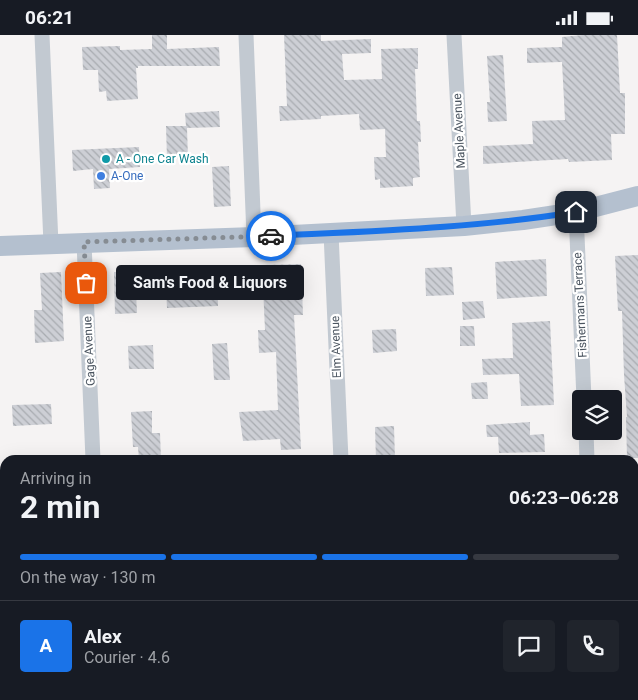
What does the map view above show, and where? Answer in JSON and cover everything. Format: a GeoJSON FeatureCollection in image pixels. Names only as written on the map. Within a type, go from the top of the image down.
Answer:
{"type":"FeatureCollection","features":[{"type":"Feature","properties":{"kind":"main road"},"geometry":{"type":"LineString","coordinates":[[0,246],[254,237],[464,226],[576,212],[638,196]]}},
{"type":"Feature","properties":{"kind":"street"},"geometry":{"type":"LineString","coordinates":[[42,35],[51,244]]}},
{"type":"Feature","properties":{"kind":"street"},"geometry":{"type":"LineString","coordinates":[[246,35],[254,237]]}},
{"type":"Feature","properties":{"kind":"street","name":"Maple Avenue"},"geometry":{"type":"LineString","coordinates":[[454,35],[464,226]]}},
{"type":"Feature","properties":{"kind":"street","name":"Fishermans Terrace"},"geometry":{"type":"LineString","coordinates":[[576,212],[584,390]]}},
{"type":"Feature","properties":{"kind":"street","name":"Elm Avenue"},"geometry":{"type":"LineString","coordinates":[[331,233],[340,455]]}},
{"type":"Feature","properties":{"kind":"street","name":"Gage Avenue"},"geometry":{"type":"LineString","coordinates":[[84,242],[94,455]]}},
{"type":"Feature","properties":{"kind":"street"},"geometry":{"type":"LineString","coordinates":[[586,440],[587,455]]}},
{"type":"Feature","properties":{"kind":"street"},"geometry":{"type":"LineString","coordinates":[[583,700],[598,700]]}},
{"type":"Feature","properties":{"kind":"building"},"geometry":{"type":"Polygon","coordinates":[[[152,35],[167,35],[167,49],[219,47],[220,66],[138,66],[136,68],[138,99],[107,101],[106,91],[99,92],[98,70],[83,70],[82,47],[120,46],[120,50],[152,49],[152,35]]]}},
{"type":"Feature","properties":{"kind":"building"},"geometry":{"type":"Polygon","coordinates":[[[284,35],[321,35],[321,41],[371,39],[371,53],[342,54],[344,80],[382,79],[381,49],[418,48],[418,69],[415,69],[417,121],[420,121],[421,142],[418,142],[420,177],[413,178],[413,186],[380,188],[380,179],[375,180],[374,157],[386,157],[385,129],[360,130],[359,114],[321,116],[321,119],[280,121],[279,106],[287,106],[284,35]]]}},
{"type":"Feature","properties":{"kind":"building"},"geometry":{"type":"Polygon","coordinates":[[[617,35],[620,93],[625,93],[625,134],[611,134],[612,160],[569,162],[568,159],[483,164],[483,146],[533,144],[532,121],[565,120],[562,62],[527,63],[527,48],[562,47],[562,37],[617,35]]]}},
{"type":"Feature","properties":{"kind":"building"},"geometry":{"type":"Polygon","coordinates":[[[503,55],[507,121],[488,122],[487,102],[490,102],[487,56],[503,55]]]}},
{"type":"Feature","properties":{"kind":"building"},"geometry":{"type":"Polygon","coordinates":[[[219,111],[220,127],[187,128],[188,158],[167,159],[166,126],[186,126],[185,113],[219,111]]]}},
{"type":"Feature","properties":{"kind":"building","name":"A - One Car Wash"},"geometry":{"type":"Polygon","coordinates":[[[139,147],[140,167],[109,169],[110,188],[94,189],[93,169],[73,171],[72,150],[139,147]]]}},
{"type":"Feature","properties":{"kind":"building"},"geometry":{"type":"Polygon","coordinates":[[[229,166],[231,206],[214,207],[212,167],[229,166]]]}},
{"type":"Feature","properties":{"kind":"building"},"geometry":{"type":"Polygon","coordinates":[[[638,255],[638,455],[627,455],[622,311],[618,311],[615,256],[638,255]]]}},
{"type":"Feature","properties":{"kind":"building"},"geometry":{"type":"Polygon","coordinates":[[[546,259],[547,296],[497,299],[495,262],[546,259]]]}},
{"type":"Feature","properties":{"kind":"building"},"geometry":{"type":"Polygon","coordinates":[[[301,264],[303,315],[294,315],[301,449],[281,450],[280,439],[243,441],[239,412],[278,410],[276,352],[259,353],[258,330],[265,330],[262,265],[301,264]]]}},
{"type":"Feature","properties":{"kind":"building"},"geometry":{"type":"Polygon","coordinates":[[[452,267],[454,295],[426,296],[425,268],[452,267]]]}},
{"type":"Feature","properties":{"kind":"building"},"geometry":{"type":"Polygon","coordinates":[[[217,269],[218,306],[167,308],[165,271],[217,269]]]}},
{"type":"Feature","properties":{"kind":"building"},"geometry":{"type":"Polygon","coordinates":[[[135,271],[137,313],[115,314],[114,272],[135,271]]]}},
{"type":"Feature","properties":{"kind":"building"},"geometry":{"type":"Polygon","coordinates":[[[61,272],[64,341],[35,343],[34,310],[42,310],[40,273],[61,272]]]}},
{"type":"Feature","properties":{"kind":"building"},"geometry":{"type":"Polygon","coordinates":[[[483,301],[485,318],[463,320],[462,302],[483,301]]]}},
{"type":"Feature","properties":{"kind":"building"},"geometry":{"type":"Polygon","coordinates":[[[550,321],[554,405],[521,406],[519,374],[483,375],[482,359],[513,358],[512,323],[550,321]]]}},
{"type":"Feature","properties":{"kind":"building"},"geometry":{"type":"Polygon","coordinates":[[[460,326],[474,326],[475,346],[460,346],[460,326]]]}},
{"type":"Feature","properties":{"kind":"building"},"geometry":{"type":"Polygon","coordinates":[[[396,329],[397,351],[373,353],[372,330],[396,329]]]}},
{"type":"Feature","properties":{"kind":"building"},"geometry":{"type":"Polygon","coordinates":[[[227,343],[230,380],[214,380],[212,344],[227,343]]]}},
{"type":"Feature","properties":{"kind":"building"},"geometry":{"type":"Polygon","coordinates":[[[153,345],[154,369],[129,369],[128,346],[153,345]]]}},
{"type":"Feature","properties":{"kind":"building"},"geometry":{"type":"Polygon","coordinates":[[[487,382],[488,399],[472,399],[471,383],[487,382]]]}},
{"type":"Feature","properties":{"kind":"building"},"geometry":{"type":"Polygon","coordinates":[[[51,404],[52,424],[13,426],[12,405],[51,404]]]}},
{"type":"Feature","properties":{"kind":"building"},"geometry":{"type":"Polygon","coordinates":[[[152,411],[152,433],[160,433],[161,455],[139,455],[138,447],[133,447],[131,412],[152,411]]]}},
{"type":"Feature","properties":{"kind":"building"},"geometry":{"type":"Polygon","coordinates":[[[530,422],[530,435],[544,434],[545,452],[499,453],[498,437],[487,437],[486,425],[530,422]]]}},
{"type":"Feature","properties":{"kind":"building"},"geometry":{"type":"Polygon","coordinates":[[[394,426],[395,455],[376,455],[375,427],[394,426]]]}},
{"type":"Feature","properties":{"kind":"way so far"},"geometry":{"type":"LineString","coordinates":[[86,283],[84,242],[271,236]]}},
{"type":"Feature","properties":{"kind":"place","name":"A - One Car Wash"},"geometry":{"type":"Point","coordinates":[106,159]}},
{"type":"Feature","properties":{"kind":"place","name":"A-One"},"geometry":{"type":"Point","coordinates":[101,176]}},
{"type":"Feature","properties":{"kind":"place","name":"Sam's Food & Liquors"},"geometry":{"type":"Point","coordinates":[86,283]}},
{"type":"Feature","properties":{"kind":"route"},"geometry":{"type":"LineString","coordinates":[[271,236],[464,226],[576,212]]}}]}
